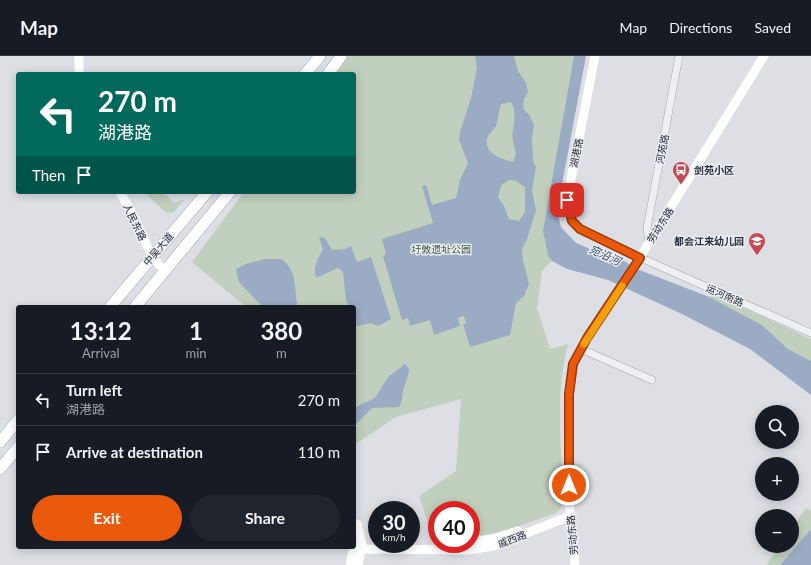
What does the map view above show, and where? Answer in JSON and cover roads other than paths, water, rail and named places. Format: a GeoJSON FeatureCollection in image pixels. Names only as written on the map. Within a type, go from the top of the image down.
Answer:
{"type":"FeatureCollection","features":[{"type":"Feature","properties":{"kind":"main road"},"geometry":{"type":"LineString","coordinates":[[308,72],[320,56]]}},
{"type":"Feature","properties":{"kind":"main road"},"geometry":{"type":"LineString","coordinates":[[329,72],[341,56]]}},
{"type":"Feature","properties":{"kind":"main road","name":"中吴大道"},"geometry":{"type":"LineString","coordinates":[[112,305],[205,194]]}},
{"type":"Feature","properties":{"kind":"main road","name":"中吴大道"},"geometry":{"type":"LineString","coordinates":[[137,305],[228,194]]}},
{"type":"Feature","properties":{"kind":"main road"},"geometry":{"type":"LineString","coordinates":[[0,442],[16,422]]}},
{"type":"Feature","properties":{"kind":"main road"},"geometry":{"type":"LineString","coordinates":[[0,469],[16,449]]}},
{"type":"Feature","properties":{"kind":"street"},"geometry":{"type":"LineString","coordinates":[[79,56],[79,72]]}},
{"type":"Feature","properties":{"kind":"street","name":"湖港路"},"geometry":{"type":"LineString","coordinates":[[595,56],[567,200],[569,212],[572,221],[580,229],[637,261]]}},
{"type":"Feature","properties":{"kind":"street","name":"河苑路"},"geometry":{"type":"LineString","coordinates":[[649,243],[647,228],[679,56]]}},
{"type":"Feature","properties":{"kind":"street","name":"劳动东路"},"geometry":{"type":"LineString","coordinates":[[575,565],[570,513],[569,394],[573,364],[764,56]]}},
{"type":"Feature","properties":{"kind":"street","name":"人民东路"},"geometry":{"type":"LineString","coordinates":[[121,194],[152,257],[165,271]]}},
{"type":"Feature","properties":{"kind":"street","name":"运河南路"},"geometry":{"type":"LineString","coordinates":[[637,261],[811,333]]}},
{"type":"Feature","properties":{"kind":"street"},"geometry":{"type":"LineString","coordinates":[[581,349],[652,380]]}},
{"type":"Feature","properties":{"kind":"street","name":"戚西路"},"geometry":{"type":"LineString","coordinates":[[480,541],[492,539],[522,530],[570,513]]}},
{"type":"Feature","properties":{"kind":"street","name":"戚西路"},"geometry":{"type":"LineString","coordinates":[[358,548],[468,550],[494,546],[570,513]]}},
{"type":"Feature","properties":{"kind":"street"},"geometry":{"type":"LineString","coordinates":[[357,524],[358,565]]}},
{"type":"Feature","properties":{"kind":"street"},"geometry":{"type":"LineString","coordinates":[[358,548],[368,545]]}},
{"type":"Feature","properties":{"kind":"street"},"geometry":{"type":"LineString","coordinates":[[350,565],[358,548]]}},
{"type":"Feature","properties":{"kind":"water"},"geometry":{"type":"Polygon","coordinates":[[[475,56],[514,56],[518,71],[526,83],[528,92],[524,99],[523,108],[530,116],[534,125],[532,138],[533,161],[536,167],[532,191],[536,210],[527,239],[522,249],[529,284],[524,296],[516,303],[510,335],[470,347],[463,324],[466,323],[464,316],[458,318],[460,326],[434,335],[430,320],[410,326],[408,318],[402,320],[383,256],[386,254],[382,239],[433,223],[422,186],[426,185],[432,205],[456,198],[460,180],[468,163],[459,140],[460,132],[471,98],[477,68],[475,56]],[[511,102],[501,104],[496,126],[487,139],[487,144],[488,148],[495,155],[513,162],[516,154],[512,136],[515,113],[511,102]],[[510,180],[502,184],[498,197],[504,206],[509,219],[519,221],[525,212],[525,187],[516,181],[510,180]]]}},
{"type":"Feature","properties":{"kind":"water","name":"宛沿河"},"geometry":{"type":"Polygon","coordinates":[[[574,56],[586,56],[557,211],[561,227],[576,243],[624,261],[637,269],[709,297],[762,325],[788,349],[811,361],[811,395],[750,349],[682,314],[608,280],[567,269],[552,261],[548,255],[543,231],[574,56]]]}},
{"type":"Feature","properties":{"kind":"water"},"geometry":{"type":"Polygon","coordinates":[[[319,237],[325,238],[332,250],[345,249],[351,246],[357,262],[371,257],[391,319],[378,326],[371,323],[357,326],[356,305],[348,305],[346,300],[343,272],[338,268],[316,278],[316,263],[323,250],[319,237]]]}},
{"type":"Feature","properties":{"kind":"water"},"geometry":{"type":"Polygon","coordinates":[[[265,259],[282,259],[291,270],[298,305],[261,305],[239,282],[236,269],[246,264],[265,259]]]}},
{"type":"Feature","properties":{"kind":"water"},"geometry":{"type":"Polygon","coordinates":[[[405,364],[409,368],[408,377],[399,407],[372,408],[356,424],[356,407],[375,398],[388,377],[405,364]]]}},
{"type":"Feature","properties":{"kind":"water"},"geometry":{"type":"Polygon","coordinates":[[[811,529],[811,565],[780,565],[790,553],[799,553],[799,543],[811,529]]]}},
{"type":"Feature","properties":{"kind":"place","name":"剑苑小区"},"geometry":{"type":"Point","coordinates":[681,185]}},
{"type":"Feature","properties":{"kind":"place","name":"都会江来幼儿园"},"geometry":{"type":"Point","coordinates":[757,256]}},
{"type":"Feature","properties":{"kind":"park label","name":"圩敦遗址公园"},"geometry":{"type":"Point","coordinates":[441,249]}}]}
